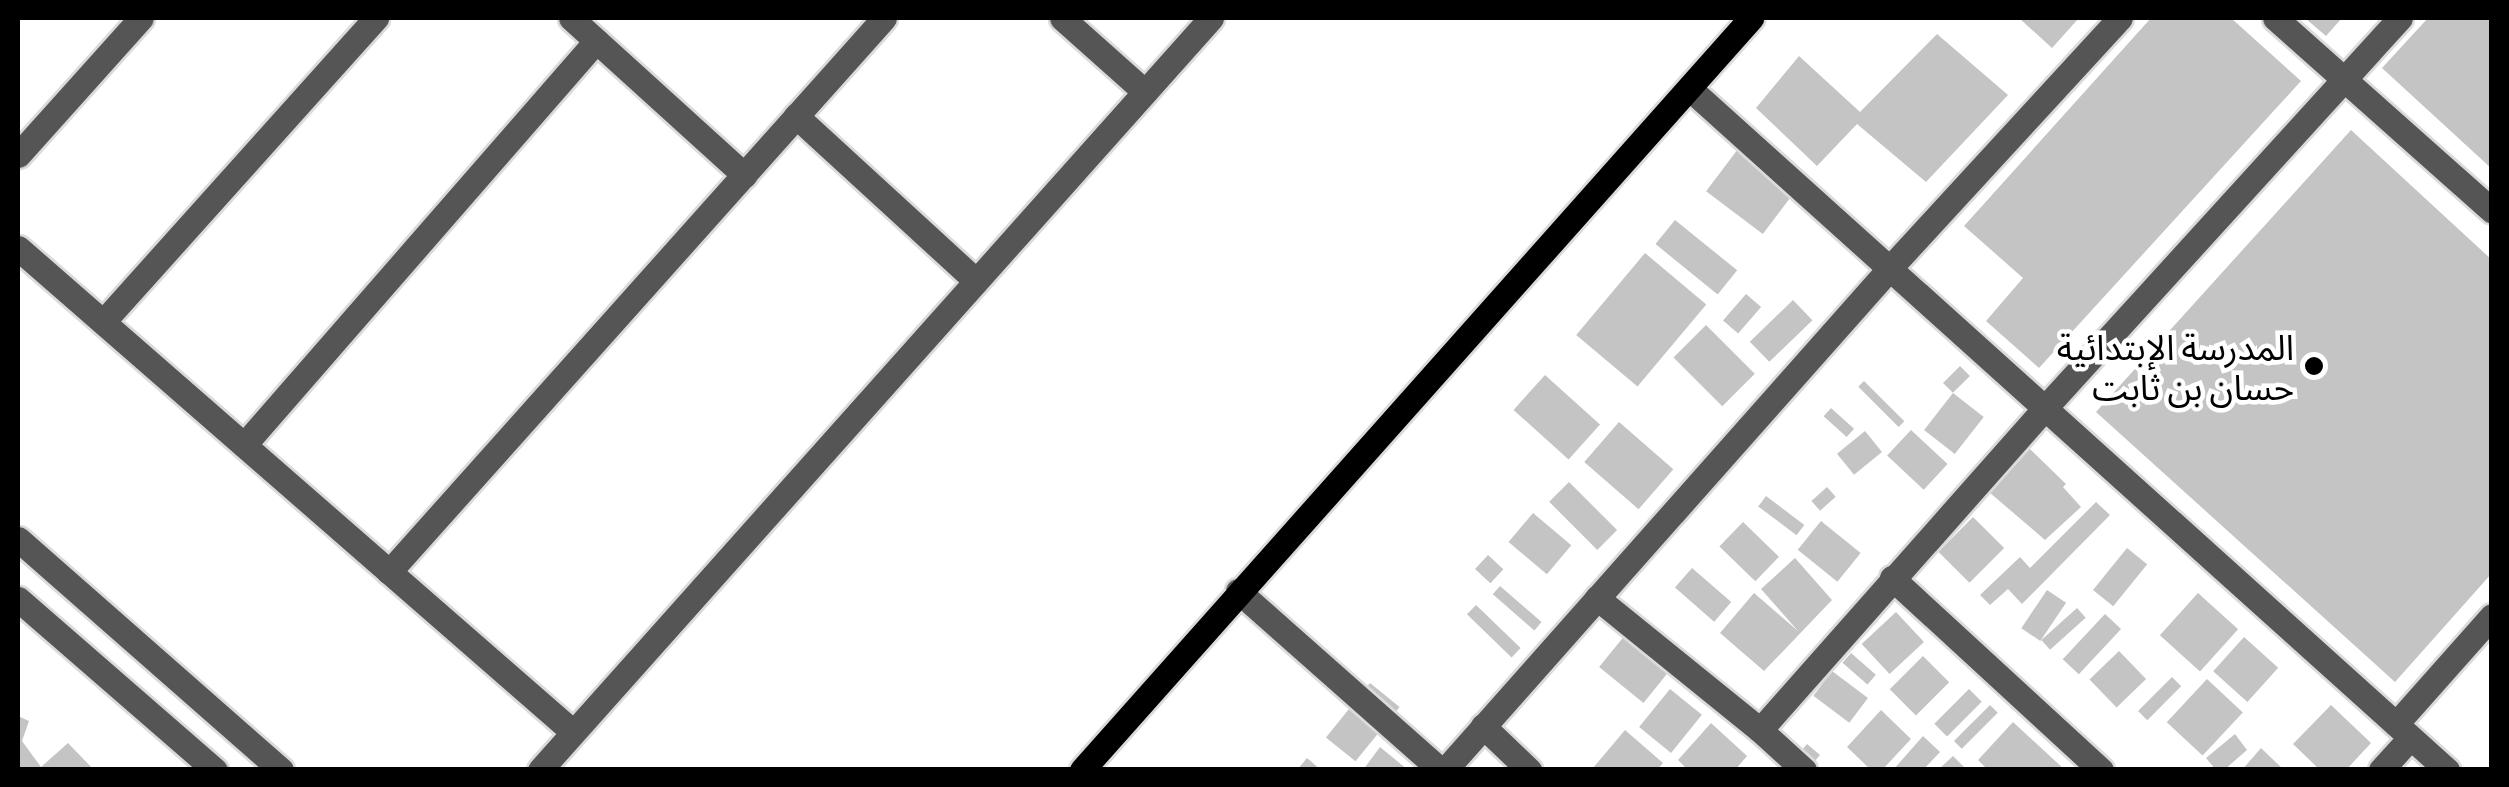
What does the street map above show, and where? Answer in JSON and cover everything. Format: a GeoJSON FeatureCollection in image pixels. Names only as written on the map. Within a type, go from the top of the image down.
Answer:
{"type":"FeatureCollection","features":[{"type":"Feature","properties":{"kind":"main road"},"geometry":{"type":"LineString","coordinates":[[1082,770],[1750,18]]}},
{"type":"Feature","properties":{"kind":"street"},"geometry":{"type":"LineString","coordinates":[[18,156],[141,18]]}},
{"type":"Feature","properties":{"kind":"street"},"geometry":{"type":"LineString","coordinates":[[103,322],[376,18]]}},
{"type":"Feature","properties":{"kind":"street"},"geometry":{"type":"LineString","coordinates":[[571,18],[744,175]]}},
{"type":"Feature","properties":{"kind":"street"},"geometry":{"type":"LineString","coordinates":[[388,572],[884,18]]}},
{"type":"Feature","properties":{"kind":"street"},"geometry":{"type":"LineString","coordinates":[[1062,18],[1145,92]]}},
{"type":"Feature","properties":{"kind":"street"},"geometry":{"type":"LineString","coordinates":[[540,770],[1212,18]]}},
{"type":"Feature","properties":{"kind":"street"},"geometry":{"type":"LineString","coordinates":[[1238,591],[1443,770],[1889,269],[2120,18]]}},
{"type":"Feature","properties":{"kind":"street"},"geometry":{"type":"LineString","coordinates":[[2274,18],[2492,211]]}},
{"type":"Feature","properties":{"kind":"street"},"geometry":{"type":"LineString","coordinates":[[1760,730],[2043,410],[2400,18]]}},
{"type":"Feature","properties":{"kind":"street"},"geometry":{"type":"LineString","coordinates":[[244,445],[596,41]]}},
{"type":"Feature","properties":{"kind":"street"},"geometry":{"type":"LineString","coordinates":[[1688,88],[2446,770]]}},
{"type":"Feature","properties":{"kind":"street"},"geometry":{"type":"LineString","coordinates":[[796,116],[976,280]]}},
{"type":"Feature","properties":{"kind":"street"},"geometry":{"type":"LineString","coordinates":[[18,248],[573,732]]}},
{"type":"Feature","properties":{"kind":"street"},"geometry":{"type":"LineString","coordinates":[[18,539],[281,770]]}},
{"type":"Feature","properties":{"kind":"street"},"geometry":{"type":"LineString","coordinates":[[1892,578],[2101,770]]}},
{"type":"Feature","properties":{"kind":"street"},"geometry":{"type":"LineString","coordinates":[[1597,598],[1804,770]]}},
{"type":"Feature","properties":{"kind":"street"},"geometry":{"type":"LineString","coordinates":[[18,599],[214,770]]}},
{"type":"Feature","properties":{"kind":"street"},"geometry":{"type":"LineString","coordinates":[[2382,770],[2403,731],[2492,616]]}},
{"type":"Feature","properties":{"kind":"street"},"geometry":{"type":"LineString","coordinates":[[1484,726],[1529,770]]}},
{"type":"Feature","properties":{"kind":"building"},"geometry":{"type":"Polygon","coordinates":[[[2019,18],[2079,18],[2052,48],[2019,18]]]}},
{"type":"Feature","properties":{"kind":"building"},"geometry":{"type":"Polygon","coordinates":[[[2151,18],[2231,18],[2301,81],[2039,368],[1986,321],[2023,278],[1964,226],[2151,18]]]}},
{"type":"Feature","properties":{"kind":"building"},"geometry":{"type":"Polygon","coordinates":[[[2305,18],[2342,18],[2326,36],[2305,18]]]}},
{"type":"Feature","properties":{"kind":"building"},"geometry":{"type":"Polygon","coordinates":[[[2428,18],[2492,18],[2492,169],[2382,68],[2428,18]]]}},
{"type":"Feature","properties":{"kind":"building"},"geometry":{"type":"Polygon","coordinates":[[[1937,34],[2008,95],[1926,182],[1857,124],[1817,166],[1756,108],[1799,56],[1860,112],[1937,34]]]}},
{"type":"Feature","properties":{"kind":"building","name":"المدرسة الإبتدائية حسان بن ثابت"},"geometry":{"type":"Polygon","coordinates":[[[2351,130],[2492,260],[2492,573],[2395,682],[2096,412],[2351,130]]]}},
{"type":"Feature","properties":{"kind":"building"},"geometry":{"type":"Polygon","coordinates":[[[1741,145],[1798,188],[1763,234],[1706,191],[1741,145]]]}},
{"type":"Feature","properties":{"kind":"building"},"geometry":{"type":"Polygon","coordinates":[[[1675,220],[1737,270],[1718,294],[1655,244],[1675,220]]]}},
{"type":"Feature","properties":{"kind":"building"},"geometry":{"type":"Polygon","coordinates":[[[1645,253],[1706,304],[1638,386],[1576,335],[1645,253]]]}},
{"type":"Feature","properties":{"kind":"building"},"geometry":{"type":"Polygon","coordinates":[[[1746,294],[1761,307],[1738,334],[1723,320],[1746,294]]]}},
{"type":"Feature","properties":{"kind":"building"},"geometry":{"type":"Polygon","coordinates":[[[1793,300],[1812,320],[1769,362],[1750,342],[1793,300]]]}},
{"type":"Feature","properties":{"kind":"building"},"geometry":{"type":"Polygon","coordinates":[[[1706,325],[1755,374],[1722,406],[1673,358],[1706,325]]]}},
{"type":"Feature","properties":{"kind":"building"},"geometry":{"type":"Polygon","coordinates":[[[1960,366],[1970,376],[1953,393],[1943,383],[1960,366]]]}},
{"type":"Feature","properties":{"kind":"building"},"geometry":{"type":"Polygon","coordinates":[[[1545,375],[1600,425],[1569,459],[1514,410],[1545,375]]]}},
{"type":"Feature","properties":{"kind":"building"},"geometry":{"type":"Polygon","coordinates":[[[1864,381],[1904,421],[1899,427],[1858,387],[1864,381]]]}},
{"type":"Feature","properties":{"kind":"building"},"geometry":{"type":"Polygon","coordinates":[[[1953,393],[1984,417],[1955,454],[1924,430],[1953,393]]]}},
{"type":"Feature","properties":{"kind":"building"},"geometry":{"type":"Polygon","coordinates":[[[1831,408],[1854,429],[1847,437],[1824,416],[1831,408]]]}},
{"type":"Feature","properties":{"kind":"building"},"geometry":{"type":"Polygon","coordinates":[[[1619,422],[1673,469],[1639,509],[1584,462],[1619,422]]]}},
{"type":"Feature","properties":{"kind":"building"},"geometry":{"type":"Polygon","coordinates":[[[1911,430],[1948,464],[1924,490],[1887,456],[1911,430]]]}},
{"type":"Feature","properties":{"kind":"building"},"geometry":{"type":"Polygon","coordinates":[[[1865,431],[1882,452],[1854,475],[1837,454],[1865,431]]]}},
{"type":"Feature","properties":{"kind":"building"},"geometry":{"type":"Polygon","coordinates":[[[2030,449],[2066,484],[2063,487],[2081,507],[2045,540],[1989,492],[2030,449]]]}},
{"type":"Feature","properties":{"kind":"building"},"geometry":{"type":"Polygon","coordinates":[[[1569,482],[1617,530],[1597,550],[1549,502],[1569,482]]]}},
{"type":"Feature","properties":{"kind":"building"},"geometry":{"type":"Polygon","coordinates":[[[1827,487],[1836,497],[1820,511],[1811,501],[1827,487]]]}},
{"type":"Feature","properties":{"kind":"building"},"geometry":{"type":"Polygon","coordinates":[[[1766,496],[1804,525],[1797,535],[1758,506],[1766,496]]]}},
{"type":"Feature","properties":{"kind":"building"},"geometry":{"type":"Polygon","coordinates":[[[2096,502],[2110,515],[2022,604],[2008,589],[1990,605],[1980,595],[2020,557],[2030,568],[2096,502]]]}},
{"type":"Feature","properties":{"kind":"building"},"geometry":{"type":"Polygon","coordinates":[[[1533,513],[1571,545],[1547,574],[1509,542],[1533,513]]]}},
{"type":"Feature","properties":{"kind":"building"},"geometry":{"type":"Polygon","coordinates":[[[1973,517],[2004,548],[1969,583],[1938,552],[1973,517]]]}},
{"type":"Feature","properties":{"kind":"building"},"geometry":{"type":"Polygon","coordinates":[[[1821,521],[1861,553],[1837,582],[1798,550],[1821,521]]]}},
{"type":"Feature","properties":{"kind":"building"},"geometry":{"type":"Polygon","coordinates":[[[1743,522],[1779,557],[1755,581],[1719,546],[1743,522]]]}},
{"type":"Feature","properties":{"kind":"building"},"geometry":{"type":"Polygon","coordinates":[[[2127,548],[2147,564],[2113,606],[2093,590],[2127,548]]]}},
{"type":"Feature","properties":{"kind":"building"},"geometry":{"type":"Polygon","coordinates":[[[1488,555],[1503,569],[1490,583],[1475,569],[1488,555]]]}},
{"type":"Feature","properties":{"kind":"building"},"geometry":{"type":"Polygon","coordinates":[[[1795,558],[1832,600],[1764,671],[1720,633],[1754,593],[1798,631],[1761,589],[1795,558]]]}},
{"type":"Feature","properties":{"kind":"building"},"geometry":{"type":"Polygon","coordinates":[[[1692,568],[1731,602],[1714,622],[1675,588],[1692,568]]]}},
{"type":"Feature","properties":{"kind":"building"},"geometry":{"type":"Polygon","coordinates":[[[1500,586],[1542,622],[1534,630],[1493,594],[1500,586]]]}},
{"type":"Feature","properties":{"kind":"building"},"geometry":{"type":"Polygon","coordinates":[[[2047,590],[2066,603],[2040,641],[2021,628],[2047,590]]]}},
{"type":"Feature","properties":{"kind":"building"},"geometry":{"type":"Polygon","coordinates":[[[2198,593],[2238,629],[2200,671],[2160,635],[2198,593]]]}},
{"type":"Feature","properties":{"kind":"building"},"geometry":{"type":"Polygon","coordinates":[[[1476,605],[1521,648],[1512,657],[1467,614],[1476,605]]]}},
{"type":"Feature","properties":{"kind":"building"},"geometry":{"type":"Polygon","coordinates":[[[2077,608],[2086,618],[2050,650],[2041,640],[2077,608]]]}},
{"type":"Feature","properties":{"kind":"building"},"geometry":{"type":"Polygon","coordinates":[[[1896,612],[1924,642],[1890,674],[1862,644],[1896,612]]]}},
{"type":"Feature","properties":{"kind":"building"},"geometry":{"type":"Polygon","coordinates":[[[2105,614],[2121,629],[2079,674],[2063,659],[2105,614]]]}},
{"type":"Feature","properties":{"kind":"building"},"geometry":{"type":"Polygon","coordinates":[[[1630,629],[1674,665],[1643,703],[1599,667],[1630,629]]]}},
{"type":"Feature","properties":{"kind":"building"},"geometry":{"type":"Polygon","coordinates":[[[2244,637],[2278,668],[2247,702],[2213,671],[2244,637]]]}},
{"type":"Feature","properties":{"kind":"building"},"geometry":{"type":"Polygon","coordinates":[[[2119,651],[2146,679],[2117,708],[2090,679],[2119,651]]]}},
{"type":"Feature","properties":{"kind":"building"},"geometry":{"type":"Polygon","coordinates":[[[1851,653],[1876,675],[1867,684],[1842,663],[1851,653]]]}},
{"type":"Feature","properties":{"kind":"building"},"geometry":{"type":"Polygon","coordinates":[[[1923,656],[1949,682],[1916,715],[1890,689],[1923,656]]]}},
{"type":"Feature","properties":{"kind":"building"},"geometry":{"type":"Polygon","coordinates":[[[1832,671],[1868,698],[1849,723],[1813,696],[1832,671]]]}},
{"type":"Feature","properties":{"kind":"building"},"geometry":{"type":"Polygon","coordinates":[[[2172,677],[2181,686],[2147,720],[2138,711],[2172,677]]]}},
{"type":"Feature","properties":{"kind":"building"},"geometry":{"type":"Polygon","coordinates":[[[2207,679],[2243,712],[2203,756],[2167,722],[2207,679]]]}},
{"type":"Feature","properties":{"kind":"building"},"geometry":{"type":"Polygon","coordinates":[[[1370,683],[1400,707],[1355,761],[1326,737],[1370,683]]]}},
{"type":"Feature","properties":{"kind":"building"},"geometry":{"type":"Polygon","coordinates":[[[1670,689],[1702,715],[1671,753],[1639,727],[1670,689]]]}},
{"type":"Feature","properties":{"kind":"building"},"geometry":{"type":"Polygon","coordinates":[[[1969,689],[1982,702],[1947,736],[1934,724],[1969,689]]]}},
{"type":"Feature","properties":{"kind":"building"},"geometry":{"type":"Polygon","coordinates":[[[1990,705],[1998,713],[1962,749],[1954,741],[1990,705]]]}},
{"type":"Feature","properties":{"kind":"building"},"geometry":{"type":"Polygon","coordinates":[[[2331,705],[2371,743],[2346,770],[2320,770],[2293,744],[2331,705]]]}},
{"type":"Feature","properties":{"kind":"building"},"geometry":{"type":"Polygon","coordinates":[[[1881,710],[1911,739],[1882,770],[1871,770],[1847,747],[1881,710]]]}},
{"type":"Feature","properties":{"kind":"building"},"geometry":{"type":"Polygon","coordinates":[[[18,716],[29,721],[22,741],[41,767],[68,743],[94,770],[18,770],[18,716]]]}},
{"type":"Feature","properties":{"kind":"building"},"geometry":{"type":"Polygon","coordinates":[[[2013,722],[2065,770],[1988,770],[1978,760],[2013,722]]]}},
{"type":"Feature","properties":{"kind":"building"},"geometry":{"type":"Polygon","coordinates":[[[1711,723],[1747,756],[1735,770],[1688,770],[1678,760],[1711,723]]]}},
{"type":"Feature","properties":{"kind":"building"},"geometry":{"type":"Polygon","coordinates":[[[1625,730],[1663,763],[1657,770],[1593,768],[1625,730]]]}},
{"type":"Feature","properties":{"kind":"building"},"geometry":{"type":"Polygon","coordinates":[[[2235,734],[2247,750],[2224,770],[2216,770],[2206,758],[2235,734]]]}},
{"type":"Feature","properties":{"kind":"building"},"geometry":{"type":"Polygon","coordinates":[[[1923,736],[1940,752],[1923,770],[1893,770],[1923,736]]]}},
{"type":"Feature","properties":{"kind":"building"},"geometry":{"type":"Polygon","coordinates":[[[1807,744],[1820,755],[1810,767],[1797,756],[1807,744]]]}},
{"type":"Feature","properties":{"kind":"building"},"geometry":{"type":"Polygon","coordinates":[[[1380,747],[1408,770],[1363,770],[1380,747]]]}},
{"type":"Feature","properties":{"kind":"building"},"geometry":{"type":"Polygon","coordinates":[[[2261,748],[2284,770],[2242,770],[2261,748]]]}},
{"type":"Feature","properties":{"kind":"building"},"geometry":{"type":"Polygon","coordinates":[[[1953,756],[1964,767],[1938,770],[1953,756]]]}},
{"type":"Feature","properties":{"kind":"building"},"geometry":{"type":"Polygon","coordinates":[[[1307,758],[1321,770],[1297,770],[1307,758]]]}},
{"type":"Feature","properties":{"kind":"place","name":"المدرسة الإبتدائية حسان بن ثابت"},"geometry":{"type":"Point","coordinates":[2314,366]}}]}
